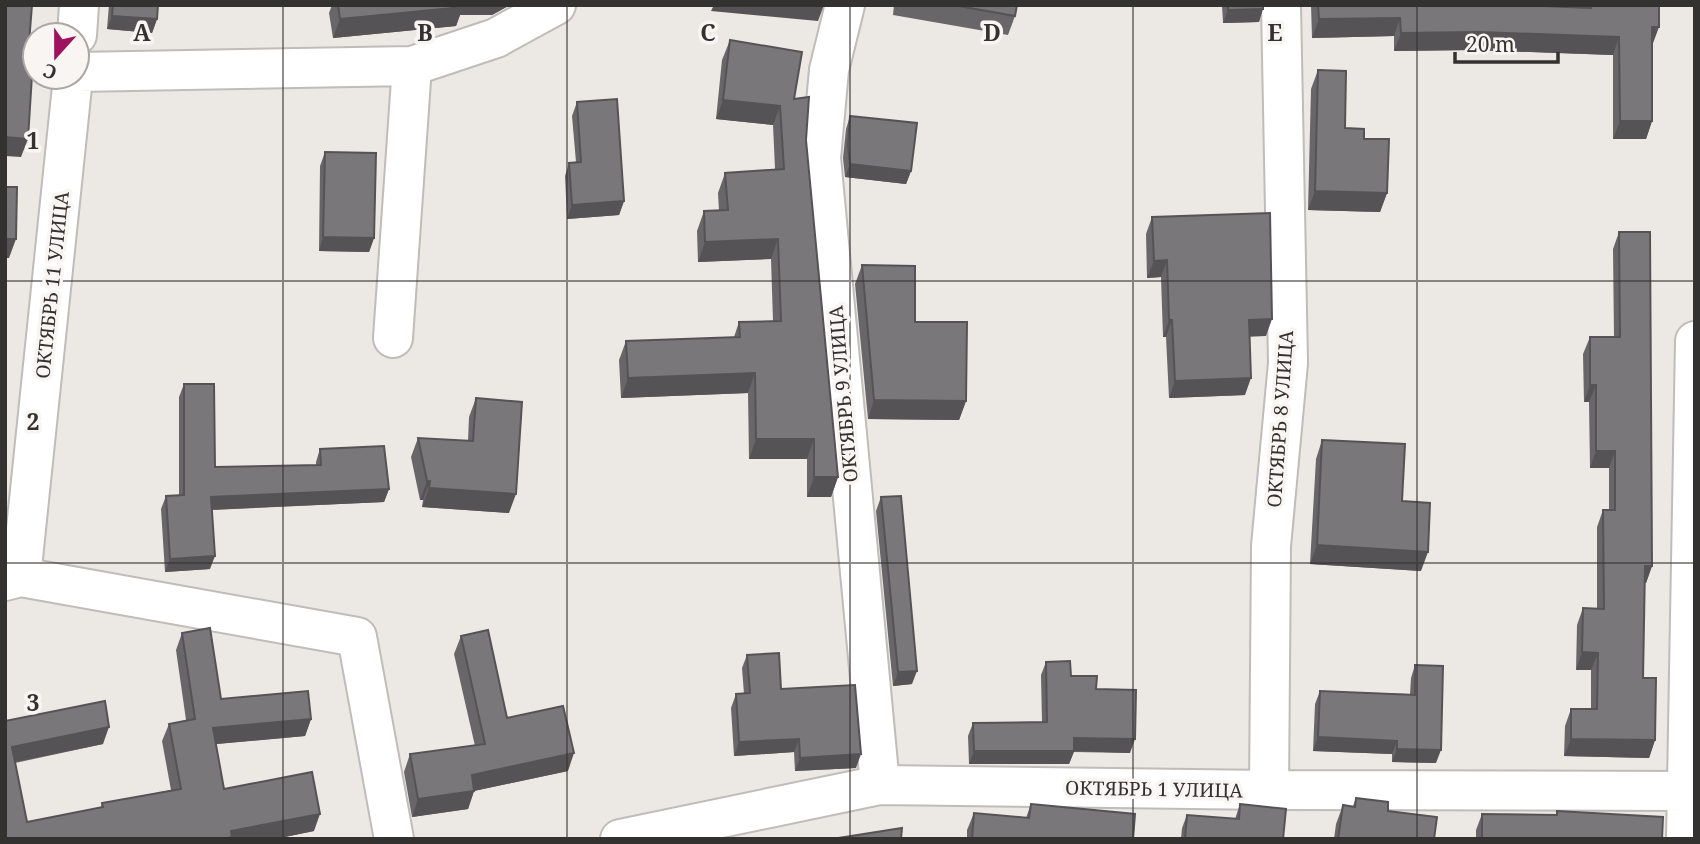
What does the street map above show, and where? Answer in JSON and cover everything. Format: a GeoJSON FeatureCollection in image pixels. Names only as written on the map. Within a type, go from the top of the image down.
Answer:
{"type":"FeatureCollection","features":[{"type":"Feature","properties":{"kind":"street"},"geometry":{"type":"LineString","coordinates":[[91,72],[412,66],[496,38],[556,5]]}},
{"type":"Feature","properties":{"kind":"street","name":"ОКТЯБРЬ 9 УЛИЦА"},"geometry":{"type":"LineString","coordinates":[[845,5],[829,70],[821,158],[880,785]]}},
{"type":"Feature","properties":{"kind":"street","name":"ОКТЯБРЬ 8 УЛИЦА"},"geometry":{"type":"LineString","coordinates":[[1269,790],[1271,546],[1288,363],[1281,5]]}},
{"type":"Feature","properties":{"kind":"street"},"geometry":{"type":"LineString","coordinates":[[393,338],[412,66]]}},
{"type":"Feature","properties":{"kind":"street","name":"ОКТЯБРЬ 11 УЛИЦА"},"geometry":{"type":"LineString","coordinates":[[13,579],[72,91]]}},
{"type":"Feature","properties":{"kind":"street"},"geometry":{"type":"LineString","coordinates":[[1686,839],[1691,791],[1695,341]]}},
{"type":"Feature","properties":{"kind":"street"},"geometry":{"type":"LineString","coordinates":[[13,579],[357,637],[394,839]]}},
{"type":"Feature","properties":{"kind":"street","name":"ОКТЯБРЬ 1 УЛИЦА"},"geometry":{"type":"LineString","coordinates":[[620,839],[880,785],[1269,790],[1691,791]]}},
{"type":"Feature","properties":{"kind":"building"},"geometry":{"type":"Polygon","coordinates":[[[5,5],[32,5],[31,21],[21,21],[21,91],[31,91],[28,139],[5,137],[5,5]]]}},
{"type":"Feature","properties":{"kind":"building"},"geometry":{"type":"Polygon","coordinates":[[[113,5],[158,5],[157,19],[112,16],[113,5]]]}},
{"type":"Feature","properties":{"kind":"building"},"geometry":{"type":"Polygon","coordinates":[[[338,5],[463,5],[463,7],[340,19],[338,5]]]}},
{"type":"Feature","properties":{"kind":"building"},"geometry":{"type":"Polygon","coordinates":[[[953,5],[1017,5],[1015,16],[953,5]]]}},
{"type":"Feature","properties":{"kind":"building"},"geometry":{"type":"Polygon","coordinates":[[[1228,5],[1263,5],[1263,9],[1228,10],[1228,5]]]}},
{"type":"Feature","properties":{"kind":"building"},"geometry":{"type":"Polygon","coordinates":[[[1318,5],[1516,5],[1591,8],[1591,5],[1659,5],[1659,27],[1652,27],[1652,121],[1620,121],[1619,37],[1479,32],[1401,33],[1400,18],[1319,19],[1318,5]]]}},
{"type":"Feature","properties":{"kind":"building"},"geometry":{"type":"Polygon","coordinates":[[[730,40],[802,52],[794,99],[809,97],[806,140],[838,477],[814,477],[814,439],[756,439],[755,373],[628,378],[626,341],[740,337],[739,322],[781,321],[778,239],[705,242],[704,211],[728,210],[725,173],[784,169],[780,106],[723,100],[730,40]]]}},
{"type":"Feature","properties":{"kind":"building"},"geometry":{"type":"Polygon","coordinates":[[[1318,70],[1346,71],[1345,128],[1364,129],[1364,139],[1389,139],[1387,193],[1315,191],[1318,70]]]}},
{"type":"Feature","properties":{"kind":"building"},"geometry":{"type":"Polygon","coordinates":[[[617,99],[624,201],[572,205],[569,163],[581,162],[577,102],[617,99]]]}},
{"type":"Feature","properties":{"kind":"building"},"geometry":{"type":"Polygon","coordinates":[[[850,116],[917,123],[911,171],[850,164],[850,116]]]}},
{"type":"Feature","properties":{"kind":"building"},"geometry":{"type":"Polygon","coordinates":[[[325,152],[376,153],[374,238],[323,237],[325,152]]]}},
{"type":"Feature","properties":{"kind":"building"},"geometry":{"type":"Polygon","coordinates":[[[5,187],[17,187],[16,239],[5,239],[5,187]]]}},
{"type":"Feature","properties":{"kind":"building"},"geometry":{"type":"Polygon","coordinates":[[[1270,213],[1272,319],[1249,320],[1251,378],[1175,381],[1167,260],[1154,261],[1152,217],[1270,213]]]}},
{"type":"Feature","properties":{"kind":"building"},"geometry":{"type":"Polygon","coordinates":[[[1619,232],[1650,232],[1652,566],[1645,566],[1643,678],[1656,678],[1655,740],[1571,739],[1571,709],[1597,709],[1598,653],[1582,652],[1583,608],[1604,609],[1603,510],[1615,510],[1615,451],[1596,451],[1596,385],[1590,385],[1590,337],[1620,337],[1619,232]]]}},
{"type":"Feature","properties":{"kind":"building"},"geometry":{"type":"Polygon","coordinates":[[[862,265],[915,266],[915,322],[967,322],[966,401],[874,400],[862,265]]]}},
{"type":"Feature","properties":{"kind":"building"},"geometry":{"type":"Polygon","coordinates":[[[184,384],[214,384],[215,467],[321,465],[320,449],[384,446],[389,489],[211,497],[215,556],[170,559],[166,496],[184,495],[184,384]]]}},
{"type":"Feature","properties":{"kind":"building"},"geometry":{"type":"Polygon","coordinates":[[[476,398],[522,402],[516,494],[429,488],[430,481],[427,481],[418,438],[473,441],[476,398]]]}},
{"type":"Feature","properties":{"kind":"building"},"geometry":{"type":"Polygon","coordinates":[[[1322,440],[1405,444],[1402,501],[1430,503],[1428,552],[1317,545],[1322,440]]]}},
{"type":"Feature","properties":{"kind":"building"},"geometry":{"type":"Polygon","coordinates":[[[901,496],[917,671],[898,672],[881,497],[901,496]]]}},
{"type":"Feature","properties":{"kind":"building"},"geometry":{"type":"Polygon","coordinates":[[[210,628],[221,699],[308,691],[311,719],[213,728],[224,789],[312,772],[320,814],[231,831],[232,837],[224,839],[5,839],[5,721],[105,701],[109,727],[12,747],[27,822],[103,807],[102,803],[181,789],[169,724],[195,719],[182,633],[210,628]]]}},
{"type":"Feature","properties":{"kind":"building"},"geometry":{"type":"Polygon","coordinates":[[[488,630],[507,718],[563,706],[574,753],[472,775],[474,791],[418,799],[410,754],[485,744],[461,636],[488,630]]]}},
{"type":"Feature","properties":{"kind":"building"},"geometry":{"type":"Polygon","coordinates":[[[779,653],[781,689],[855,685],[861,754],[800,758],[799,739],[739,742],[736,694],[750,693],[747,655],[779,653]]]}},
{"type":"Feature","properties":{"kind":"building"},"geometry":{"type":"Polygon","coordinates":[[[1070,661],[1071,676],[1097,676],[1096,689],[1136,690],[1135,739],[1074,738],[1074,751],[974,751],[973,723],[1047,722],[1046,662],[1070,661]]]}},
{"type":"Feature","properties":{"kind":"building"},"geometry":{"type":"Polygon","coordinates":[[[1415,665],[1443,666],[1441,750],[1397,749],[1397,741],[1318,737],[1320,691],[1415,695],[1415,665]]]}},
{"type":"Feature","properties":{"kind":"building"},"geometry":{"type":"Polygon","coordinates":[[[1356,798],[1388,802],[1388,811],[1437,817],[1434,839],[1338,839],[1343,805],[1355,807],[1356,798]]]}},
{"type":"Feature","properties":{"kind":"building"},"geometry":{"type":"Polygon","coordinates":[[[1031,804],[1135,814],[1133,839],[972,839],[974,813],[1029,818],[1031,804]]]}},
{"type":"Feature","properties":{"kind":"building"},"geometry":{"type":"Polygon","coordinates":[[[1240,804],[1286,809],[1283,839],[1185,839],[1187,815],[1239,819],[1240,804]]]}},
{"type":"Feature","properties":{"kind":"building"},"geometry":{"type":"Polygon","coordinates":[[[1557,811],[1663,817],[1662,839],[1482,839],[1482,814],[1557,815],[1557,811]]]}},
{"type":"Feature","properties":{"kind":"building"},"geometry":{"type":"Polygon","coordinates":[[[902,828],[901,839],[832,839],[902,828]]]}}]}
